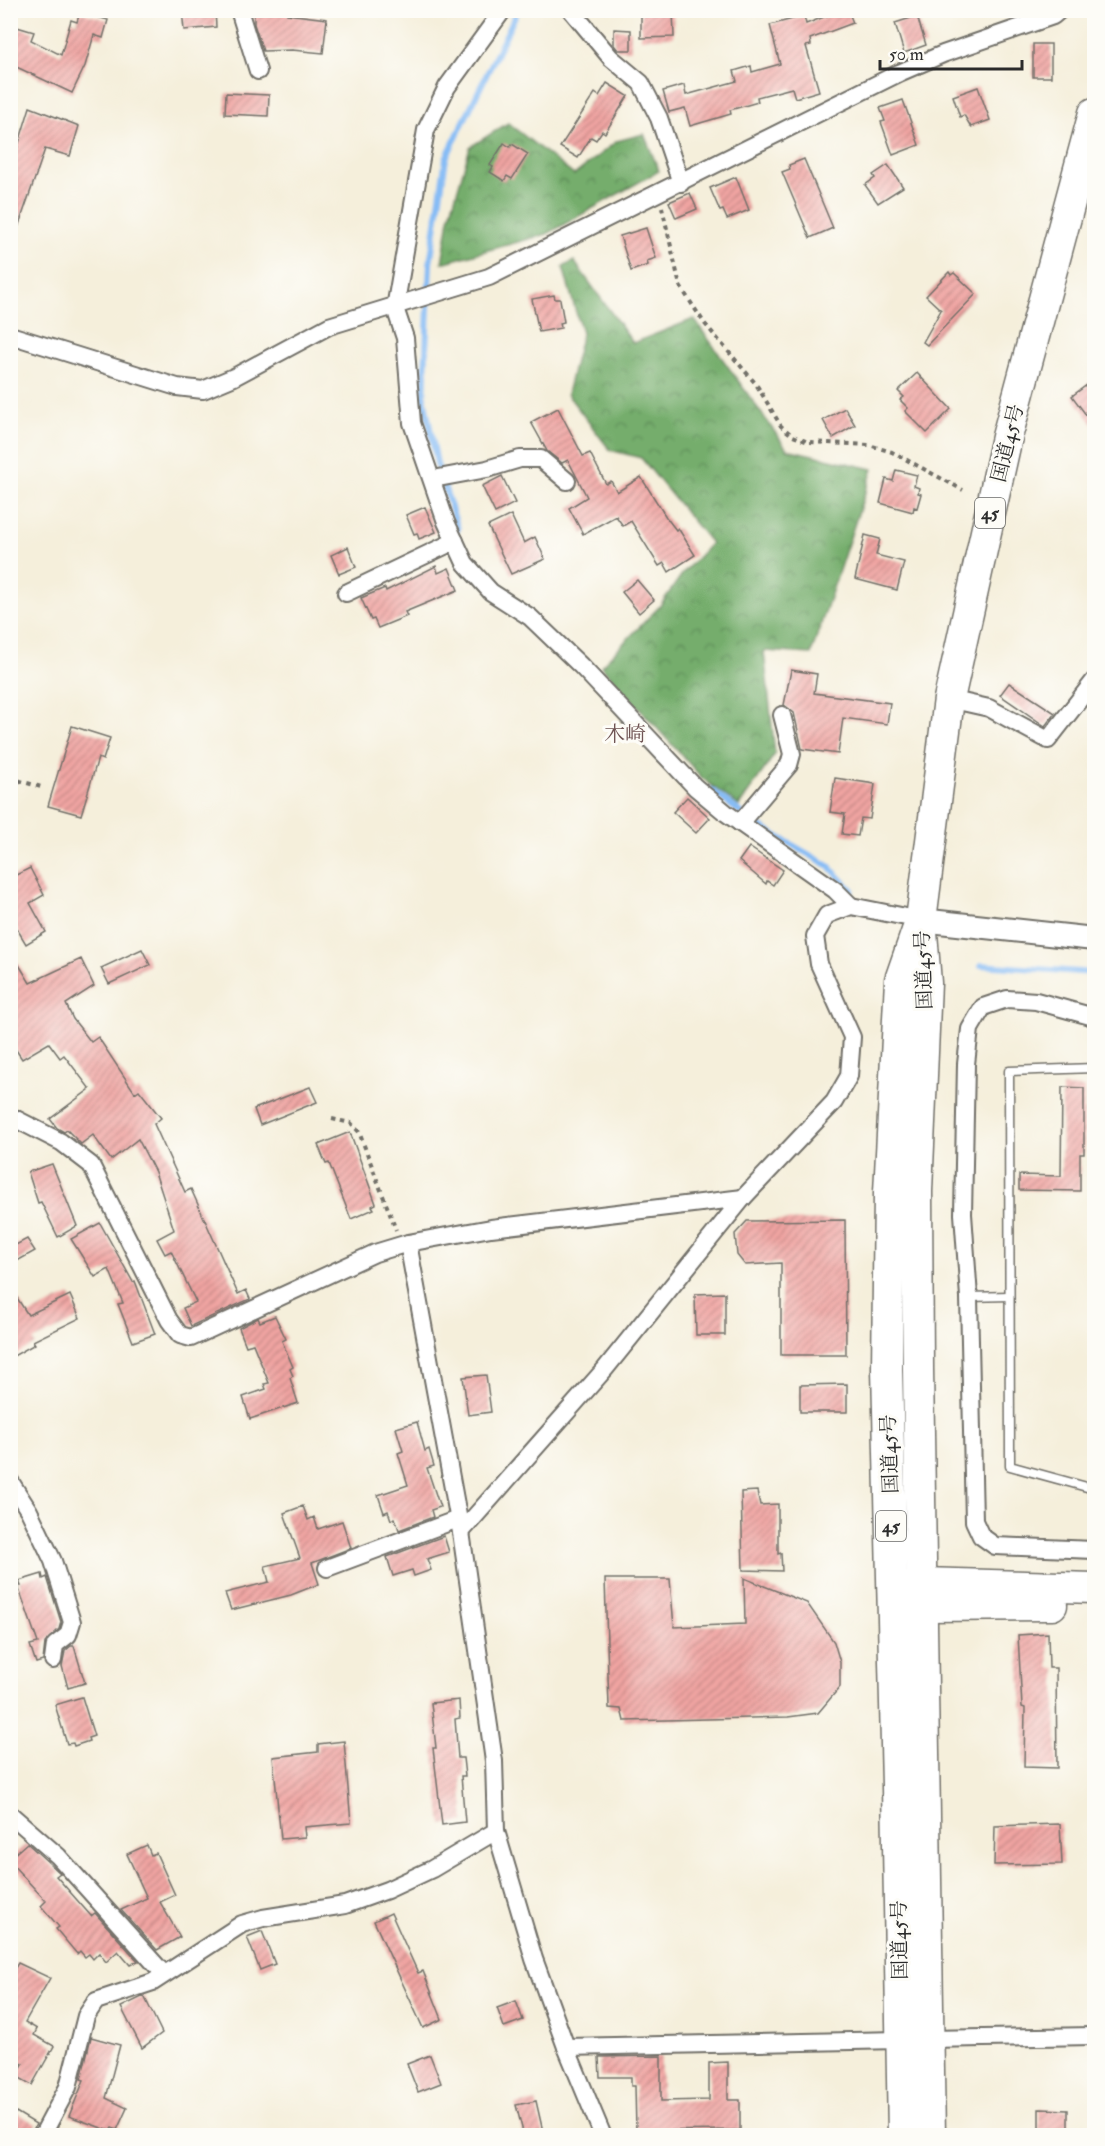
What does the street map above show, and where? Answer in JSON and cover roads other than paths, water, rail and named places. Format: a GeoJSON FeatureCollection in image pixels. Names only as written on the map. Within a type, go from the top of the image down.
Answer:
{"type":"FeatureCollection","features":[{"type":"Feature","properties":{"kind":"highway","name":"国道45号"},"geometry":{"type":"LineString","coordinates":[[903,2136],[914,2040],[923,1594],[917,1215],[926,983],[921,920],[949,699],[1007,437],[1095,113]]}},
{"type":"Feature","properties":{"kind":"highway","name":"国道45号"},"geometry":{"type":"LineString","coordinates":[[921,920],[900,980],[889,1192],[886,1369],[893,1594],[914,2040],[930,2136]]}},
{"type":"Feature","properties":{"kind":"highway"},"geometry":{"type":"LineString","coordinates":[[893,1594],[1095,1588]]}},
{"type":"Feature","properties":{"kind":"highway"},"geometry":{"type":"LineString","coordinates":[[923,1594],[1095,1608]]}},
{"type":"Feature","properties":{"kind":"street"},"geometry":{"type":"LineString","coordinates":[[239,10],[258,70]]}},
{"type":"Feature","properties":{"kind":"street"},"geometry":{"type":"LineString","coordinates":[[503,10],[447,87],[426,130],[395,308],[405,338],[412,423],[455,541],[465,563],[491,592],[530,617],[581,666],[695,787],[740,823],[835,890],[851,906]]}},
{"type":"Feature","properties":{"kind":"street"},"geometry":{"type":"LineString","coordinates":[[571,10],[611,58],[640,83],[659,118],[681,183]]}},
{"type":"Feature","properties":{"kind":"street"},"geometry":{"type":"LineString","coordinates":[[10,335],[177,387],[203,390],[234,377],[329,326],[395,308],[489,277],[658,195],[899,73],[944,54],[1053,16],[1060,10]]}},
{"type":"Feature","properties":{"kind":"street"},"geometry":{"type":"LineString","coordinates":[[432,479],[488,469],[520,459],[541,459],[567,481]]}},
{"type":"Feature","properties":{"kind":"street"},"geometry":{"type":"LineString","coordinates":[[346,593],[455,541]]}},
{"type":"Feature","properties":{"kind":"street"},"geometry":{"type":"LineString","coordinates":[[949,699],[989,708],[1048,740],[1095,681]]}},
{"type":"Feature","properties":{"kind":"street"},"geometry":{"type":"LineString","coordinates":[[740,823],[789,765],[792,754],[782,715]]}},
{"type":"Feature","properties":{"kind":"street"},"geometry":{"type":"LineString","coordinates":[[327,1568],[459,1526],[605,1370],[743,1198],[834,1102],[849,1076],[852,1037],[819,964],[815,936],[827,915],[851,906],[921,920],[1095,939]]}},
{"type":"Feature","properties":{"kind":"street"},"geometry":{"type":"LineString","coordinates":[[1095,1017],[1036,1001],[1007,999],[983,1007],[970,1029],[966,1064],[963,1214],[969,1298],[974,1521],[981,1536],[996,1546],[1095,1550]]}},
{"type":"Feature","properties":{"kind":"street"},"geometry":{"type":"LineString","coordinates":[[10,1116],[61,1142],[91,1165],[169,1320],[180,1335],[191,1338],[375,1253],[405,1244],[491,1228],[743,1198]]}},
{"type":"Feature","properties":{"kind":"street"},"geometry":{"type":"LineString","coordinates":[[405,1244],[459,1526],[494,1761],[496,1830],[534,1959],[566,2047],[603,2136]]}},
{"type":"Feature","properties":{"kind":"street"},"geometry":{"type":"LineString","coordinates":[[10,1481],[29,1511],[53,1561],[72,1622],[68,1635],[55,1646],[53,1660]]}},
{"type":"Feature","properties":{"kind":"street"},"geometry":{"type":"LineString","coordinates":[[10,1814],[58,1856],[164,1974]]}},
{"type":"Feature","properties":{"kind":"street"},"geometry":{"type":"LineString","coordinates":[[42,2136],[68,2087],[86,2016],[96,2001],[153,1982],[242,1924],[263,1918],[345,1905],[387,1890],[432,1869],[496,1830]]}},
{"type":"Feature","properties":{"kind":"street"},"geometry":{"type":"LineString","coordinates":[[566,2047],[1095,2036]]}},
{"type":"Feature","properties":{"kind":"lane"},"geometry":{"type":"LineString","coordinates":[[1095,1068],[1009,1071],[1010,1466],[1095,1489]]}},
{"type":"Feature","properties":{"kind":"lane"},"geometry":{"type":"LineString","coordinates":[[969,1298],[1009,1296]]}},
{"type":"Feature","properties":{"kind":"waterway"},"geometry":{"type":"LineString","coordinates":[[458,529],[437,464],[424,397],[430,263],[446,158],[518,10]]}},
{"type":"Feature","properties":{"kind":"waterway"},"geometry":{"type":"LineString","coordinates":[[711,790],[756,824],[829,866],[852,890]]}},
{"type":"Feature","properties":{"kind":"waterway"},"geometry":{"type":"LineString","coordinates":[[981,965],[1094,973]]}},
{"type":"Feature","properties":{"kind":"district","name":"木崎"},"geometry":{"type":"Point","coordinates":[625,734]}}]}
